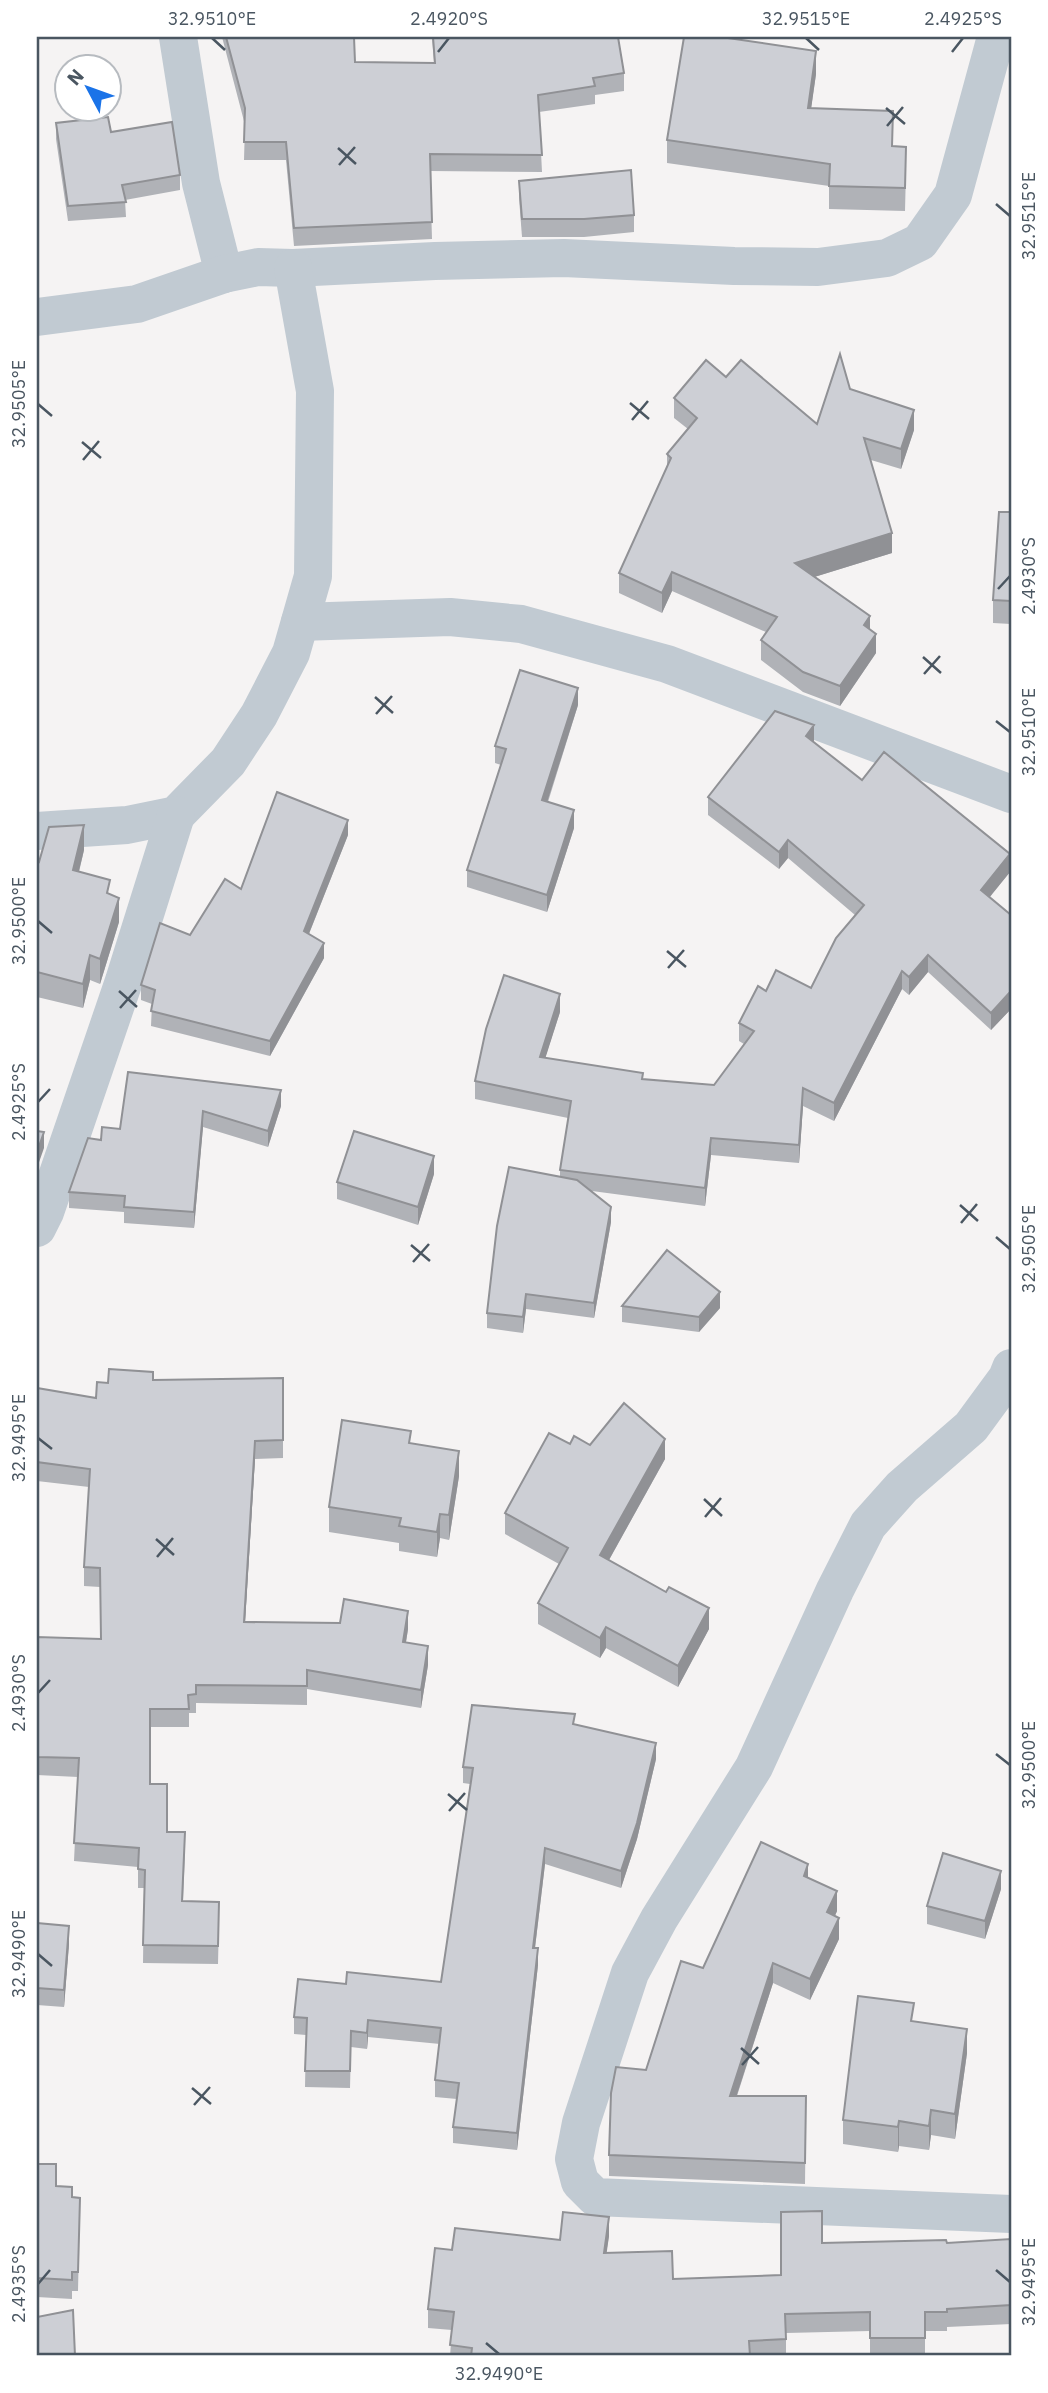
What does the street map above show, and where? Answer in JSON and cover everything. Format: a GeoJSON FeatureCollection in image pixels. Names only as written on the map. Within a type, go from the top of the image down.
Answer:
{"type":"FeatureCollection","features":[{"type":"Feature","properties":{"kind":"street"},"geometry":{"type":"LineString","coordinates":[[178,37],[201,183],[224,274]]}},
{"type":"Feature","properties":{"kind":"street"},"geometry":{"type":"LineString","coordinates":[[37,317],[137,304],[224,274],[258,267],[564,258],[818,267],[887,257],[920,242],[953,195],[996,105],[996,37]]}},
{"type":"Feature","properties":{"kind":"street"},"geometry":{"type":"LineString","coordinates":[[37,1228],[45,1212],[119,993],[176,815],[228,762],[259,715],[291,653],[313,576],[316,391],[293,268]]}},
{"type":"Feature","properties":{"kind":"street"},"geometry":{"type":"LineString","coordinates":[[300,622],[450,617],[521,624],[667,664],[1011,794]]}},
{"type":"Feature","properties":{"kind":"street"},"geometry":{"type":"LineString","coordinates":[[37,831],[127,825],[176,815]]}},
{"type":"Feature","properties":{"kind":"street"},"geometry":{"type":"LineString","coordinates":[[1011,1368],[1007,1378],[971,1427],[902,1487],[867,1525],[754,1767],[659,1919],[630,1973],[581,2123],[575,2159],[580,2182],[595,2197],[1011,2214]]}},
{"type":"Feature","properties":{"kind":"building"},"geometry":{"type":"Polygon","coordinates":[[[226,37],[354,37],[355,62],[435,63],[433,37],[618,37],[624,73],[593,78],[595,86],[538,95],[542,155],[430,154],[432,222],[294,228],[286,142],[244,142],[245,108],[226,37]]]}},
{"type":"Feature","properties":{"kind":"building"},"geometry":{"type":"Polygon","coordinates":[[[684,37],[721,37],[816,51],[808,108],[893,111],[892,146],[906,147],[905,188],[829,186],[830,164],[667,140],[684,37]]]}},
{"type":"Feature","properties":{"kind":"building"},"geometry":{"type":"Polygon","coordinates":[[[109,122],[111,132],[172,122],[180,175],[122,185],[126,202],[68,206],[56,123],[109,122]]]}},
{"type":"Feature","properties":{"kind":"building"},"geometry":{"type":"Polygon","coordinates":[[[631,170],[634,215],[584,219],[522,219],[519,181],[631,170]]]}},
{"type":"Feature","properties":{"kind":"building"},"geometry":{"type":"Polygon","coordinates":[[[840,354],[850,389],[914,410],[901,449],[864,438],[892,533],[795,563],[870,616],[864,625],[876,634],[840,686],[803,672],[761,640],[777,617],[672,572],[662,593],[619,573],[671,458],[667,454],[697,418],[674,398],[706,360],[726,377],[741,360],[817,424],[840,354]]]}},
{"type":"Feature","properties":{"kind":"building"},"geometry":{"type":"Polygon","coordinates":[[[999,512],[1011,512],[1011,601],[993,600],[999,512]]]}},
{"type":"Feature","properties":{"kind":"building"},"geometry":{"type":"Polygon","coordinates":[[[520,670],[578,688],[542,800],[574,810],[547,895],[467,870],[506,749],[495,746],[520,670]]]}},
{"type":"Feature","properties":{"kind":"building"},"geometry":{"type":"Polygon","coordinates":[[[775,711],[814,725],[806,736],[862,780],[884,752],[1010,854],[981,890],[1011,915],[1011,991],[991,1013],[928,955],[909,977],[902,971],[834,1103],[803,1088],[799,1145],[711,1138],[705,1188],[560,1170],[571,1101],[475,1081],[486,1029],[504,975],[560,994],[540,1057],[643,1073],[642,1079],[714,1085],[754,1031],[739,1023],[758,986],[766,991],[776,970],[811,988],[836,938],[864,905],[788,840],[779,852],[708,797],[775,711]]]}},
{"type":"Feature","properties":{"kind":"building"},"geometry":{"type":"Polygon","coordinates":[[[277,792],[348,820],[304,931],[324,943],[270,1041],[151,1011],[155,990],[141,985],[160,923],[190,935],[225,879],[241,889],[277,792]]]}},
{"type":"Feature","properties":{"kind":"building"},"geometry":{"type":"Polygon","coordinates":[[[84,825],[73,870],[110,880],[107,893],[119,898],[100,959],[90,955],[83,984],[37,972],[37,861],[39,862],[49,827],[84,825]]]}},
{"type":"Feature","properties":{"kind":"building"},"geometry":{"type":"Polygon","coordinates":[[[128,1072],[281,1090],[268,1131],[203,1111],[194,1212],[124,1207],[125,1196],[69,1192],[88,1138],[101,1140],[102,1127],[120,1129],[128,1072]]]}},
{"type":"Feature","properties":{"kind":"building"},"geometry":{"type":"Polygon","coordinates":[[[37,1131],[44,1132],[37,1152],[37,1131]]]}},
{"type":"Feature","properties":{"kind":"building"},"geometry":{"type":"Polygon","coordinates":[[[354,1131],[434,1156],[418,1207],[337,1182],[354,1131]]]}},
{"type":"Feature","properties":{"kind":"building"},"geometry":{"type":"Polygon","coordinates":[[[509,1167],[577,1180],[611,1207],[594,1303],[526,1294],[523,1317],[487,1313],[497,1226],[509,1167]]]}},
{"type":"Feature","properties":{"kind":"building"},"geometry":{"type":"Polygon","coordinates":[[[667,1250],[720,1292],[699,1317],[622,1306],[667,1250]]]}},
{"type":"Feature","properties":{"kind":"building"},"geometry":{"type":"Polygon","coordinates":[[[109,1369],[153,1372],[153,1380],[283,1378],[283,1440],[255,1441],[244,1622],[340,1623],[344,1599],[408,1611],[403,1642],[428,1646],[421,1690],[307,1670],[307,1686],[196,1685],[196,1694],[188,1695],[189,1709],[150,1709],[150,1784],[167,1784],[167,1832],[185,1832],[182,1901],[219,1902],[218,1946],[143,1945],[145,1870],[138,1869],[139,1848],[74,1843],[79,1758],[37,1757],[37,1637],[101,1639],[100,1568],[84,1567],[90,1469],[37,1462],[37,1388],[96,1398],[97,1382],[108,1383],[109,1369]]]}},
{"type":"Feature","properties":{"kind":"building"},"geometry":{"type":"Polygon","coordinates":[[[624,1403],[665,1439],[600,1555],[666,1592],[669,1587],[709,1608],[678,1666],[606,1627],[600,1638],[538,1603],[568,1548],[505,1513],[549,1433],[570,1444],[574,1436],[590,1445],[624,1403]]]}},
{"type":"Feature","properties":{"kind":"building"},"geometry":{"type":"Polygon","coordinates":[[[342,1420],[411,1431],[409,1443],[459,1451],[449,1515],[440,1514],[437,1532],[399,1526],[401,1518],[329,1507],[342,1420]]]}},
{"type":"Feature","properties":{"kind":"building"},"geometry":{"type":"Polygon","coordinates":[[[472,1705],[575,1714],[573,1724],[656,1743],[637,1823],[621,1871],[545,1848],[533,1948],[538,1948],[517,2133],[453,2127],[459,2083],[435,2080],[441,2028],[368,2020],[367,2033],[351,2031],[350,2071],[305,2071],[307,2018],[294,2017],[298,1979],[346,1984],[347,1972],[441,1982],[473,1768],[463,1767],[472,1705]]]}},
{"type":"Feature","properties":{"kind":"building"},"geometry":{"type":"Polygon","coordinates":[[[761,1842],[808,1864],[804,1876],[837,1891],[827,1912],[839,1918],[810,1979],[773,1963],[730,2096],[806,2096],[805,2163],[609,2155],[611,2093],[616,2067],[646,2070],[681,1961],[703,1968],[761,1842]]]}},
{"type":"Feature","properties":{"kind":"building"},"geometry":{"type":"Polygon","coordinates":[[[943,1853],[1001,1871],[985,1921],[927,1906],[943,1853]]]}},
{"type":"Feature","properties":{"kind":"building"},"geometry":{"type":"Polygon","coordinates":[[[37,1923],[69,1926],[64,1990],[37,1988],[37,1923]]]}},
{"type":"Feature","properties":{"kind":"building"},"geometry":{"type":"Polygon","coordinates":[[[858,1996],[914,2003],[911,2021],[967,2029],[955,2114],[931,2110],[929,2126],[899,2121],[898,2127],[843,2120],[858,1996]]]}},
{"type":"Feature","properties":{"kind":"building"},"geometry":{"type":"Polygon","coordinates":[[[37,2164],[56,2164],[56,2186],[72,2187],[72,2197],[80,2198],[78,2272],[72,2272],[72,2280],[37,2278],[37,2164]]]}},
{"type":"Feature","properties":{"kind":"building"},"geometry":{"type":"Polygon","coordinates":[[[822,2211],[822,2243],[946,2240],[947,2243],[1011,2239],[1011,2305],[925,2312],[925,2338],[870,2338],[870,2312],[785,2314],[786,2339],[749,2341],[750,2356],[471,2356],[472,2348],[450,2345],[454,2312],[428,2309],[435,2248],[452,2250],[455,2228],[560,2240],[563,2212],[609,2217],[604,2253],[672,2251],[673,2279],[781,2275],[781,2212],[822,2211]]]}},
{"type":"Feature","properties":{"kind":"building"},"geometry":{"type":"Polygon","coordinates":[[[73,2310],[75,2356],[37,2356],[37,2317],[73,2310]]]}}]}
